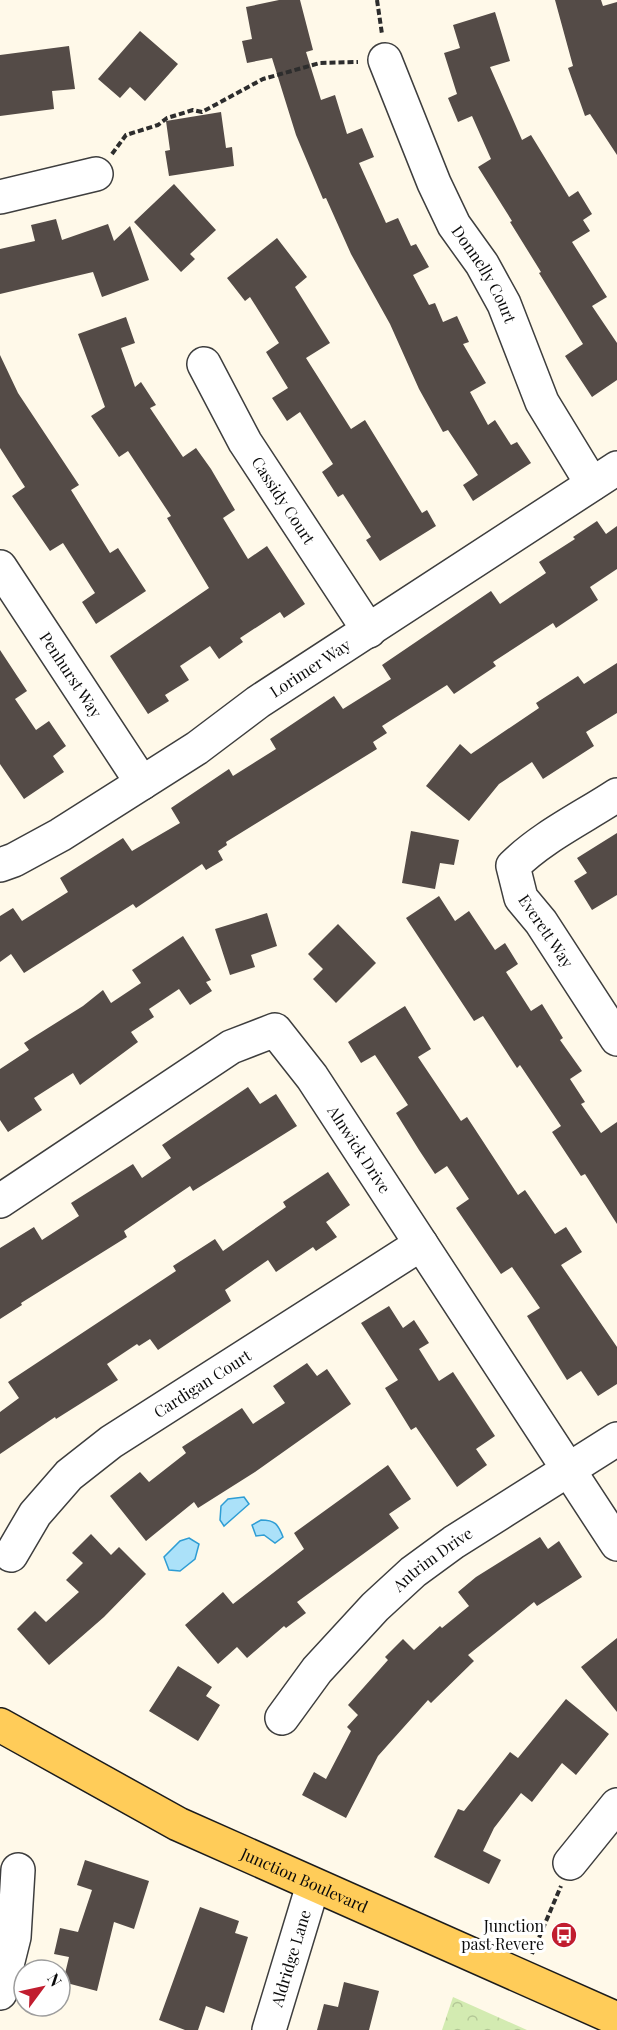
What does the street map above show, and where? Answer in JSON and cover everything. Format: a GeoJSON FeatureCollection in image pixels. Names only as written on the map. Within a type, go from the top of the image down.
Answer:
{"type":"FeatureCollection","features":[{"type":"Feature","properties":{"kind":"main road","name":"Junction Boulevard"},"geometry":{"type":"LineString","coordinates":[[0,1725],[178,1824],[522,1979],[617,2019]]}},
{"type":"Feature","properties":{"kind":"street","name":"Donnelly Court"},"geometry":{"type":"LineString","coordinates":[[385,60],[434,183],[454,225],[482,264],[504,304],[542,402],[605,476]]}},
{"type":"Feature","properties":{"kind":"street"},"geometry":{"type":"LineString","coordinates":[[0,197],[96,174]]}},
{"type":"Feature","properties":{"kind":"street","name":"Cassidy Court"},"geometry":{"type":"LineString","coordinates":[[204,364],[245,442],[369,631]]}},
{"type":"Feature","properties":{"kind":"street","name":"Lorimer Way"},"geometry":{"type":"LineString","coordinates":[[0,865],[60,836],[197,748],[258,702],[605,476]]}},
{"type":"Feature","properties":{"kind":"street","name":"Penhurst Way"},"geometry":{"type":"LineString","coordinates":[[0,567],[142,783]]}},
{"type":"Feature","properties":{"kind":"street","name":"Everett Way"},"geometry":{"type":"LineString","coordinates":[[617,795],[559,833],[532,847],[513,866],[521,898],[541,922],[617,1039]]}},
{"type":"Feature","properties":{"kind":"street","name":"Alnwick Drive"},"geometry":{"type":"LineString","coordinates":[[0,1201],[231,1047],[275,1030],[312,1077],[617,1544]]}},
{"type":"Feature","properties":{"kind":"street","name":"Cardigan Court"},"geometry":{"type":"LineString","coordinates":[[10,1555],[35,1514],[69,1475],[111,1442],[421,1244]]}},
{"type":"Feature","properties":{"kind":"street","name":"Antrim Drive"},"geometry":{"type":"LineString","coordinates":[[282,1718],[317,1670],[375,1607],[413,1572],[454,1542],[617,1439]]}},
{"type":"Feature","properties":{"kind":"street"},"geometry":{"type":"LineString","coordinates":[[570,1863],[617,1805]]}},
{"type":"Feature","properties":{"kind":"street"},"geometry":{"type":"LineString","coordinates":[[0,1993],[14,1937],[18,1870]]}},
{"type":"Feature","properties":{"kind":"street","name":"Aldridge Lane"},"geometry":{"type":"LineString","coordinates":[[269,2030],[313,1885]]}},
{"type":"Feature","properties":{"kind":"path"},"geometry":{"type":"LineString","coordinates":[[96,174],[126,135],[158,125],[193,110],[202,112],[263,79],[320,63],[385,60],[377,0]]}},
{"type":"Feature","properties":{"kind":"path"},"geometry":{"type":"LineString","coordinates":[[522,1979],[570,1863]]}},
{"type":"Feature","properties":{"kind":"green space"},"geometry":{"type":"Polygon","coordinates":[[[453,1997],[527,2030],[442,2030],[453,1997]]]}},
{"type":"Feature","properties":{"kind":"water"},"geometry":{"type":"Polygon","coordinates":[[[244,1497],[249,1504],[224,1526],[220,1520],[221,1506],[228,1499],[244,1497]]]}},
{"type":"Feature","properties":{"kind":"water"},"geometry":{"type":"Polygon","coordinates":[[[261,1520],[275,1524],[283,1537],[275,1543],[264,1535],[256,1536],[252,1525],[261,1520]]]}},
{"type":"Feature","properties":{"kind":"water"},"geometry":{"type":"Polygon","coordinates":[[[189,1538],[199,1544],[195,1559],[180,1571],[169,1570],[164,1557],[180,1541],[189,1538]]]}},
{"type":"Feature","properties":{"kind":"building"},"geometry":{"type":"Polygon","coordinates":[[[279,0],[300,0],[313,50],[306,52],[321,100],[335,95],[347,134],[362,128],[374,157],[359,163],[386,223],[398,218],[411,246],[416,244],[429,267],[413,275],[429,305],[435,303],[443,322],[457,316],[469,342],[463,344],[486,383],[470,392],[488,425],[495,420],[511,445],[517,442],[531,463],[473,501],[463,485],[478,475],[448,430],[443,432],[419,389],[390,324],[351,254],[326,198],[323,199],[296,135],[272,58],[247,63],[242,41],[252,39],[246,7],[279,0]]]}},
{"type":"Feature","properties":{"kind":"building"},"geometry":{"type":"Polygon","coordinates":[[[555,0],[601,0],[603,6],[617,2],[617,155],[590,114],[585,116],[568,68],[573,66],[555,0]]]}},
{"type":"Feature","properties":{"kind":"building"},"geometry":{"type":"Polygon","coordinates":[[[495,12],[510,61],[490,67],[522,140],[531,135],[569,197],[578,191],[592,214],[583,220],[590,231],[572,242],[607,297],[592,306],[617,343],[617,380],[592,397],[565,356],[583,344],[478,167],[491,159],[472,116],[458,122],[448,98],[457,94],[444,53],[460,48],[453,25],[495,12]]]}},
{"type":"Feature","properties":{"kind":"building"},"geometry":{"type":"Polygon","coordinates":[[[140,31],[178,64],[145,101],[130,87],[120,98],[98,79],[140,31]]]}},
{"type":"Feature","properties":{"kind":"building"},"geometry":{"type":"Polygon","coordinates":[[[69,46],[75,89],[52,91],[54,109],[0,116],[0,55],[69,46]]]}},
{"type":"Feature","properties":{"kind":"building"},"geometry":{"type":"Polygon","coordinates":[[[221,112],[226,148],[232,147],[234,166],[169,176],[165,151],[170,150],[166,121],[221,112]]]}},
{"type":"Feature","properties":{"kind":"building"},"geometry":{"type":"Polygon","coordinates":[[[174,184],[216,230],[190,254],[195,259],[181,272],[134,222],[174,184]]]}},
{"type":"Feature","properties":{"kind":"building"},"geometry":{"type":"Polygon","coordinates":[[[56,219],[62,240],[108,224],[114,241],[130,226],[149,280],[102,297],[93,272],[0,294],[0,249],[35,241],[31,225],[56,219]]]}},
{"type":"Feature","properties":{"kind":"building"},"geometry":{"type":"Polygon","coordinates":[[[277,238],[307,277],[295,287],[330,343],[306,358],[351,429],[365,420],[422,513],[427,510],[436,526],[380,561],[366,540],[371,537],[343,494],[338,497],[322,472],[333,464],[300,412],[287,421],[272,398],[288,388],[266,352],[279,343],[250,297],[245,301],[227,278],[277,238]]]}},
{"type":"Feature","properties":{"kind":"building"},"geometry":{"type":"Polygon","coordinates":[[[126,317],[135,343],[121,348],[135,387],[141,382],[156,405],[150,408],[183,457],[196,448],[211,469],[235,510],[223,518],[248,559],[267,546],[305,604],[284,618],[280,612],[240,638],[243,642],[219,659],[210,646],[180,666],[189,680],[165,695],[169,701],[148,714],[110,656],[209,588],[167,518],[171,516],[128,451],[119,457],[91,416],[105,407],[78,334],[126,317]]]}},
{"type":"Feature","properties":{"kind":"building"},"geometry":{"type":"Polygon","coordinates":[[[0,355],[18,393],[79,485],[71,490],[110,553],[118,548],[146,591],[96,624],[82,602],[95,593],[63,543],[50,551],[12,496],[25,487],[0,448],[0,355]]]}},
{"type":"Feature","properties":{"kind":"building"},"geometry":{"type":"Polygon","coordinates":[[[597,521],[606,534],[617,526],[617,569],[590,587],[598,600],[556,628],[553,623],[493,662],[496,666],[454,694],[447,685],[382,726],[387,733],[373,742],[377,749],[226,842],[227,845],[218,851],[223,860],[206,870],[202,864],[136,908],[133,904],[24,973],[11,954],[0,962],[0,916],[13,908],[22,921],[68,892],[60,878],[123,838],[132,851],[180,823],[171,808],[229,769],[233,776],[276,749],[270,739],[334,696],[343,709],[391,679],[382,665],[491,591],[500,604],[546,573],[539,562],[575,539],[573,537],[597,521]]]}},
{"type":"Feature","properties":{"kind":"building"},"geometry":{"type":"Polygon","coordinates":[[[0,650],[27,691],[15,699],[36,730],[49,721],[66,746],[53,756],[64,772],[24,799],[0,764],[0,650]]]}},
{"type":"Feature","properties":{"kind":"building"},"geometry":{"type":"Polygon","coordinates":[[[617,663],[617,713],[586,732],[594,746],[543,779],[532,762],[499,784],[469,821],[426,786],[460,744],[471,754],[539,708],[536,703],[578,676],[584,684],[617,663]]]}},
{"type":"Feature","properties":{"kind":"building"},"geometry":{"type":"Polygon","coordinates":[[[411,831],[459,840],[454,865],[440,863],[435,889],[402,883],[411,831]]]}},
{"type":"Feature","properties":{"kind":"building"},"geometry":{"type":"Polygon","coordinates":[[[617,833],[617,895],[592,910],[574,881],[587,873],[577,858],[617,833]]]}},
{"type":"Feature","properties":{"kind":"building"},"geometry":{"type":"Polygon","coordinates":[[[439,896],[455,921],[469,911],[495,950],[505,943],[518,964],[506,972],[531,1011],[542,1004],[563,1038],[560,1040],[582,1071],[570,1079],[585,1102],[581,1104],[601,1133],[617,1122],[617,1224],[585,1174],[581,1176],[552,1132],[561,1126],[520,1065],[517,1068],[483,1016],[474,1021],[406,918],[439,896]]]}},
{"type":"Feature","properties":{"kind":"building"},"geometry":{"type":"Polygon","coordinates":[[[267,913],[277,946],[251,955],[255,967],[230,975],[215,929],[267,913]]]}},
{"type":"Feature","properties":{"kind":"building"},"geometry":{"type":"Polygon","coordinates":[[[338,924],[376,963],[336,1003],[313,979],[323,969],[308,954],[338,924]]]}},
{"type":"Feature","properties":{"kind":"building"},"geometry":{"type":"Polygon","coordinates":[[[183,936],[211,980],[206,982],[212,991],[190,1005],[179,989],[149,1009],[154,1017],[131,1032],[138,1042],[80,1085],[73,1073],[34,1098],[42,1110],[8,1132],[0,1120],[0,1069],[29,1050],[24,1043],[83,1006],[103,990],[111,1003],[141,983],[132,970],[183,936]]]}},
{"type":"Feature","properties":{"kind":"building"},"geometry":{"type":"Polygon","coordinates":[[[405,1006],[431,1049],[418,1057],[461,1121],[467,1117],[518,1195],[525,1190],[555,1234],[566,1227],[582,1252],[561,1265],[617,1347],[617,1384],[598,1396],[581,1371],[567,1380],[527,1316],[540,1308],[512,1267],[501,1274],[456,1208],[469,1199],[447,1166],[435,1174],[419,1150],[396,1113],[408,1105],[375,1055],[361,1063],[348,1042],[405,1006]]]}},
{"type":"Feature","properties":{"kind":"building"},"geometry":{"type":"Polygon","coordinates":[[[248,1087],[260,1104],[276,1094],[297,1126],[193,1191],[190,1186],[124,1231],[127,1237],[21,1303],[22,1305],[0,1319],[0,1248],[34,1227],[42,1240],[79,1216],[71,1203],[133,1164],[142,1178],[171,1158],[162,1145],[248,1087]]]}},
{"type":"Feature","properties":{"kind":"building"},"geometry":{"type":"Polygon","coordinates":[[[328,1172],[350,1205],[326,1222],[337,1237],[316,1251],[313,1247],[276,1272],[268,1260],[225,1290],[231,1301],[158,1350],[150,1339],[139,1346],[137,1344],[107,1364],[118,1380],[56,1419],[55,1417],[0,1454],[0,1412],[19,1398],[8,1382],[176,1271],[173,1266],[215,1239],[223,1251],[286,1207],[283,1202],[328,1172]]]}},
{"type":"Feature","properties":{"kind":"building"},"geometry":{"type":"Polygon","coordinates":[[[389,1306],[403,1328],[414,1320],[429,1343],[419,1349],[439,1381],[453,1372],[495,1436],[476,1449],[487,1465],[457,1487],[416,1427],[411,1430],[385,1388],[398,1380],[361,1323],[389,1306]]]}},
{"type":"Feature","properties":{"kind":"building"},"geometry":{"type":"Polygon","coordinates":[[[307,1363],[317,1376],[327,1369],[351,1404],[255,1472],[198,1508],[194,1502],[146,1541],[110,1496],[140,1472],[149,1482],[186,1453],[182,1447],[242,1408],[253,1424],[285,1403],[273,1386],[307,1363]]]}},
{"type":"Feature","properties":{"kind":"building"},"geometry":{"type":"Polygon","coordinates":[[[388,1465],[411,1499],[389,1514],[399,1528],[297,1602],[306,1613],[286,1628],[284,1626],[247,1658],[237,1647],[218,1664],[185,1625],[223,1592],[233,1604],[304,1549],[294,1533],[388,1465]]]}},
{"type":"Feature","properties":{"kind":"building"},"geometry":{"type":"Polygon","coordinates":[[[91,1534],[111,1555],[119,1547],[146,1574],[104,1617],[49,1665],[17,1629],[35,1611],[46,1622],[79,1592],[66,1580],[83,1563],[72,1553],[91,1534]]]}},
{"type":"Feature","properties":{"kind":"building"},"geometry":{"type":"Polygon","coordinates":[[[540,1537],[548,1549],[559,1541],[582,1577],[537,1606],[534,1602],[468,1655],[474,1661],[431,1703],[428,1700],[378,1756],[346,1818],[302,1795],[314,1772],[326,1779],[351,1731],[347,1727],[358,1715],[348,1705],[388,1660],[385,1657],[403,1639],[414,1650],[440,1626],[442,1628],[469,1606],[458,1592],[476,1577],[540,1537]]]}},
{"type":"Feature","properties":{"kind":"building"},"geometry":{"type":"Polygon","coordinates":[[[617,1638],[617,1712],[581,1667],[617,1638]]]}},
{"type":"Feature","properties":{"kind":"building"},"geometry":{"type":"Polygon","coordinates":[[[178,1666],[212,1687],[206,1696],[220,1705],[198,1741],[149,1711],[178,1666]]]}},
{"type":"Feature","properties":{"kind":"building"},"geometry":{"type":"Polygon","coordinates":[[[566,1699],[609,1734],[576,1775],[562,1763],[532,1802],[521,1793],[494,1828],[483,1851],[501,1860],[489,1884],[434,1857],[458,1809],[464,1811],[510,1752],[518,1758],[566,1699]]]}},
{"type":"Feature","properties":{"kind":"building"},"geometry":{"type":"Polygon","coordinates":[[[85,1860],[149,1881],[134,1929],[114,1922],[97,1991],[72,1984],[72,1958],[54,1954],[60,1928],[78,1932],[92,1890],[77,1885],[85,1860]]]}},
{"type":"Feature","properties":{"kind":"building"},"geometry":{"type":"Polygon","coordinates":[[[200,1907],[239,1921],[235,1933],[248,1937],[224,2013],[206,2006],[198,2030],[185,2030],[159,2020],[200,1907]]]}},
{"type":"Feature","properties":{"kind":"building"},"geometry":{"type":"Polygon","coordinates":[[[344,1982],[379,1991],[369,2030],[317,2030],[324,2004],[338,2007],[344,1982]]]}},
{"type":"Feature","properties":{"kind":"place","name":"Junction past Revere"},"geometry":{"type":"Point","coordinates":[564,1935]}}]}
